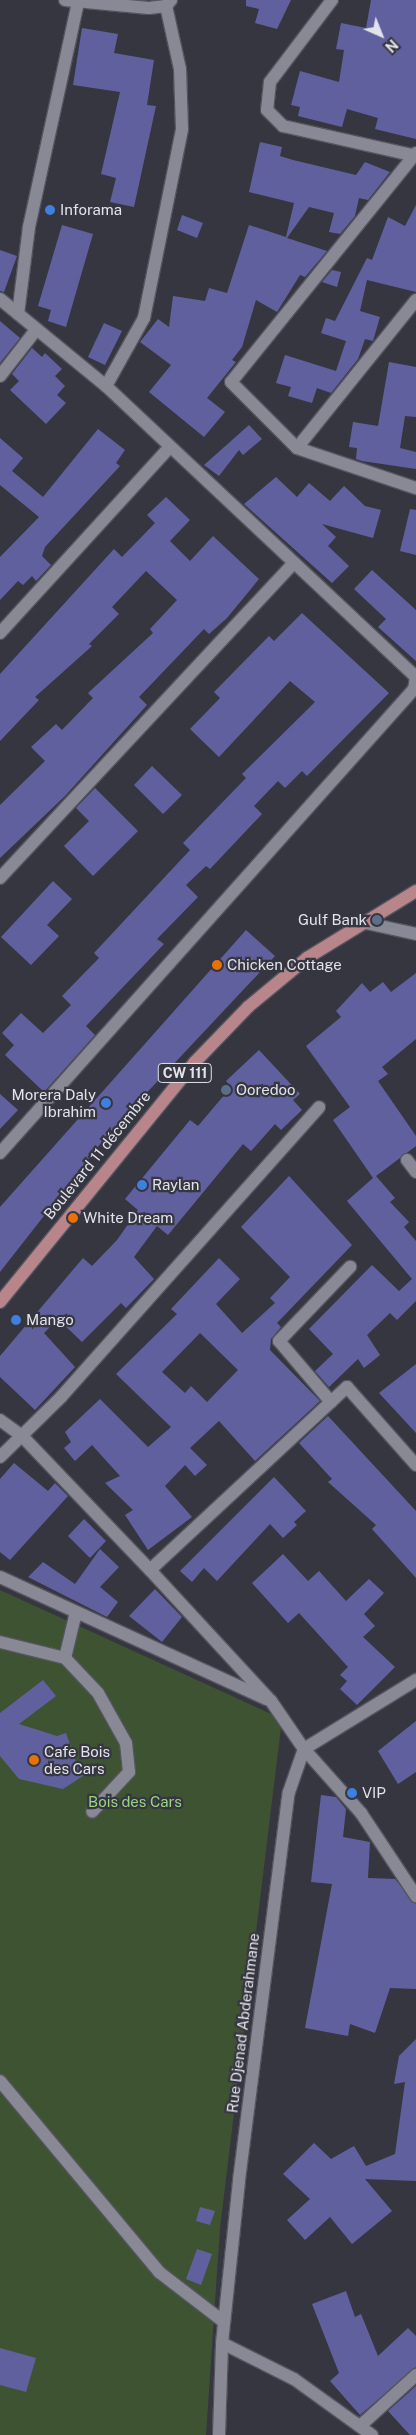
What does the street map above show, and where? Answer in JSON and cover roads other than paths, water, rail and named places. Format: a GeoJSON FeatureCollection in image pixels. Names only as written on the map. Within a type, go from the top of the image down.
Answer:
{"type":"FeatureCollection","features":[{"type":"Feature","properties":{"kind":"main road","name":"Boulevard 11 décembre"},"geometry":{"type":"LineString","coordinates":[[0,1302],[194,1063],[248,1007],[307,958],[416,892]]}},
{"type":"Feature","properties":{"kind":"street"},"geometry":{"type":"LineString","coordinates":[[332,0],[270,82],[267,110],[283,126],[415,155],[231,382],[297,448],[416,488]]}},
{"type":"Feature","properties":{"kind":"street"},"geometry":{"type":"LineString","coordinates":[[18,314],[29,227],[72,1],[169,3],[180,69],[182,129],[144,318],[106,386]]}},
{"type":"Feature","properties":{"kind":"street"},"geometry":{"type":"LineString","coordinates":[[0,299],[106,386],[168,448],[292,565],[405,664],[416,677],[415,690],[0,1152]]}},
{"type":"Feature","properties":{"kind":"street"},"geometry":{"type":"LineString","coordinates":[[297,448],[416,300]]}},
{"type":"Feature","properties":{"kind":"street"},"geometry":{"type":"LineString","coordinates":[[0,376],[36,330]]}},
{"type":"Feature","properties":{"kind":"street"},"geometry":{"type":"LineString","coordinates":[[0,633],[168,448]]}},
{"type":"Feature","properties":{"kind":"street"},"geometry":{"type":"LineString","coordinates":[[0,878],[292,565]]}},
{"type":"Feature","properties":{"kind":"street"},"geometry":{"type":"LineString","coordinates":[[366,923],[416,934]]}},
{"type":"Feature","properties":{"kind":"street"},"geometry":{"type":"LineString","coordinates":[[0,1457],[22,1436],[319,1107]]}},
{"type":"Feature","properties":{"kind":"street"},"geometry":{"type":"LineString","coordinates":[[407,1160],[416,1172]]}},
{"type":"Feature","properties":{"kind":"street"},"geometry":{"type":"LineString","coordinates":[[331,1402],[279,1341],[350,1267]]}},
{"type":"Feature","properties":{"kind":"street"},"geometry":{"type":"LineString","coordinates":[[150,1570],[347,1387],[416,1465]]}},
{"type":"Feature","properties":{"kind":"street"},"geometry":{"type":"LineString","coordinates":[[0,1420],[22,1436],[150,1570],[270,1701],[304,1748],[361,1813],[416,1896]]}},
{"type":"Feature","properties":{"kind":"street"},"geometry":{"type":"LineString","coordinates":[[0,1578],[270,1701]]}},
{"type":"Feature","properties":{"kind":"street"},"geometry":{"type":"LineString","coordinates":[[66,1658],[76,1612]]}},
{"type":"Feature","properties":{"kind":"street"},"geometry":{"type":"LineString","coordinates":[[0,1642],[66,1658],[98,1693],[126,1743],[129,1772],[123,1782],[92,1812]]}},
{"type":"Feature","properties":{"kind":"street"},"geometry":{"type":"LineString","coordinates":[[304,1748],[416,1680]]}},
{"type":"Feature","properties":{"kind":"street","name":"Rue Djenad Abderahmane"},"geometry":{"type":"LineString","coordinates":[[219,2435],[224,2322],[289,1792],[304,1748]]}},
{"type":"Feature","properties":{"kind":"street"},"geometry":{"type":"LineString","coordinates":[[0,2080],[159,2272],[224,2322]]}},
{"type":"Feature","properties":{"kind":"street"},"geometry":{"type":"LineString","coordinates":[[222,2343],[294,2378],[372,2435]]}},
{"type":"Feature","properties":{"kind":"street"},"geometry":{"type":"LineString","coordinates":[[360,2426],[416,2374]]}},
{"type":"Feature","properties":{"kind":"place","name":"Inforama"},"geometry":{"type":"Point","coordinates":[50,210]}},
{"type":"Feature","properties":{"kind":"place","name":"Gulf Bank"},"geometry":{"type":"Point","coordinates":[377,920]}},
{"type":"Feature","properties":{"kind":"place","name":"Chicken Cottage"},"geometry":{"type":"Point","coordinates":[217,965]}},
{"type":"Feature","properties":{"kind":"place","name":"Ooredoo"},"geometry":{"type":"Point","coordinates":[226,1090]}},
{"type":"Feature","properties":{"kind":"place","name":"Morera Daly Ibrahim"},"geometry":{"type":"Point","coordinates":[106,1103]}},
{"type":"Feature","properties":{"kind":"place","name":"Raylan"},"geometry":{"type":"Point","coordinates":[142,1185]}},
{"type":"Feature","properties":{"kind":"place","name":"White Dream"},"geometry":{"type":"Point","coordinates":[73,1218]}},
{"type":"Feature","properties":{"kind":"place","name":"Mango"},"geometry":{"type":"Point","coordinates":[16,1320]}},
{"type":"Feature","properties":{"kind":"place","name":"Cafe Bois des Cars"},"geometry":{"type":"Point","coordinates":[34,1760]}},
{"type":"Feature","properties":{"kind":"place","name":"VIP"},"geometry":{"type":"Point","coordinates":[352,1793]}},
{"type":"Feature","properties":{"kind":"park label","name":"Bois des Cars"},"geometry":{"type":"Point","coordinates":[135,1802]}}]}
